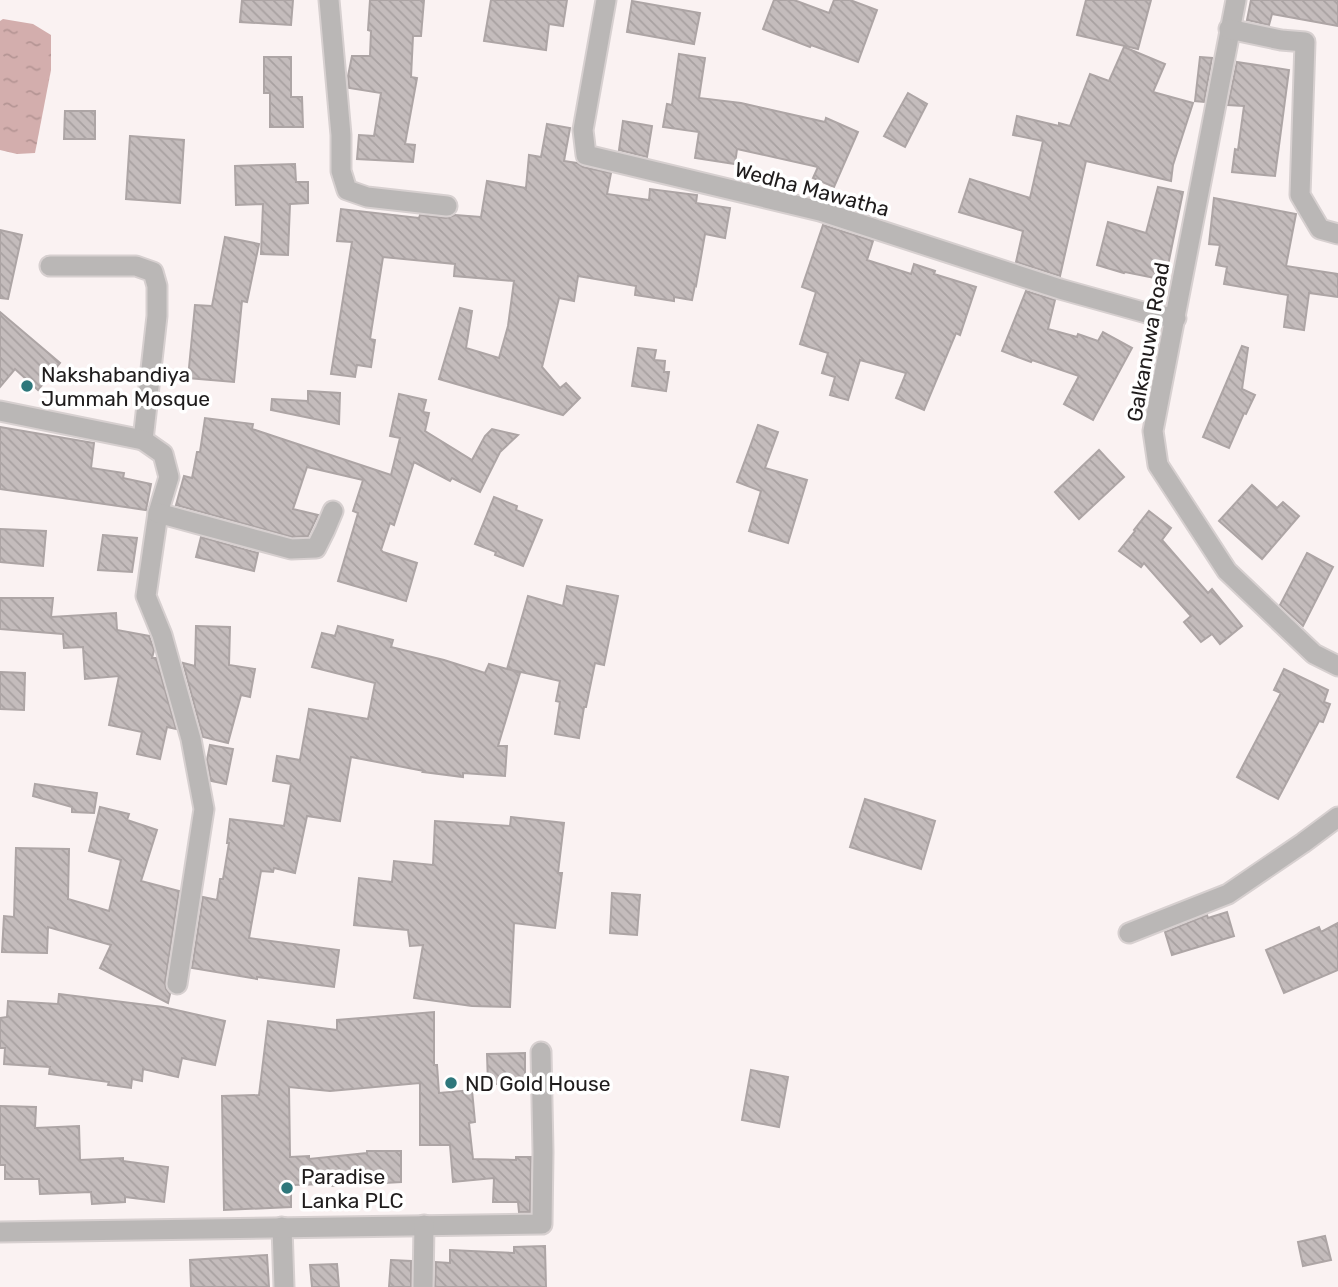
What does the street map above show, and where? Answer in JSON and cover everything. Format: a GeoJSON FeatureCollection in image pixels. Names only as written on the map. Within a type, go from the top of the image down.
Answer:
{"type":"FeatureCollection","features":[{"type":"Feature","properties":{"kind":"street"},"geometry":{"type":"LineString","coordinates":[[329,0],[341,135],[341,171],[347,190],[367,197],[447,206]]}},
{"type":"Feature","properties":{"kind":"street","name":"Wedha Mawatha"},"geometry":{"type":"LineString","coordinates":[[606,0],[583,130],[586,155],[820,211],[1060,289],[1150,314],[1176,318]]}},
{"type":"Feature","properties":{"kind":"street","name":"Galkanuwa Road"},"geometry":{"type":"LineString","coordinates":[[1236,0],[1153,431],[1158,465],[1227,571],[1314,654],[1338,666]]}},
{"type":"Feature","properties":{"kind":"street"},"geometry":{"type":"LineString","coordinates":[[1229,29],[1305,42],[1300,195],[1320,229],[1338,234]]}},
{"type":"Feature","properties":{"kind":"street"},"geometry":{"type":"LineString","coordinates":[[50,266],[136,266],[153,272],[157,286],[157,316],[143,440]]}},
{"type":"Feature","properties":{"kind":"street"},"geometry":{"type":"LineString","coordinates":[[0,411],[143,440],[163,454],[169,477],[158,513],[146,596],[162,635],[191,739],[204,809],[177,984]]}},
{"type":"Feature","properties":{"kind":"street"},"geometry":{"type":"LineString","coordinates":[[158,513],[290,549],[316,548],[333,511]]}},
{"type":"Feature","properties":{"kind":"street"},"geometry":{"type":"LineString","coordinates":[[1129,933],[1228,894],[1338,817]]}},
{"type":"Feature","properties":{"kind":"street"},"geometry":{"type":"LineString","coordinates":[[0,1232],[542,1224],[541,1052]]}},
{"type":"Feature","properties":{"kind":"street"},"geometry":{"type":"LineString","coordinates":[[423,1287],[424,1225]]}},
{"type":"Feature","properties":{"kind":"street"},"geometry":{"type":"LineString","coordinates":[[282,1227],[284,1287]]}},
{"type":"Feature","properties":{"kind":"water"},"geometry":{"type":"Polygon","coordinates":[[[3,19],[33,24],[51,35],[51,70],[35,153],[17,154],[0,150],[0,21],[3,19]]]}},
{"type":"Feature","properties":{"kind":"building"},"geometry":{"type":"Polygon","coordinates":[[[242,0],[293,0],[291,25],[240,22],[242,0]]]}},
{"type":"Feature","properties":{"kind":"building"},"geometry":{"type":"Polygon","coordinates":[[[370,0],[424,0],[421,36],[413,36],[411,77],[417,78],[405,144],[415,145],[413,162],[357,159],[359,135],[374,136],[381,93],[349,88],[348,76],[352,56],[370,56],[370,0]]]}},
{"type":"Feature","properties":{"kind":"building"},"geometry":{"type":"Polygon","coordinates":[[[491,0],[567,0],[563,26],[549,24],[546,50],[484,41],[491,0]]]}},
{"type":"Feature","properties":{"kind":"building"},"geometry":{"type":"Polygon","coordinates":[[[774,0],[794,0],[829,13],[834,0],[850,0],[877,10],[858,62],[763,29],[774,0]]]}},
{"type":"Feature","properties":{"kind":"building"},"geometry":{"type":"Polygon","coordinates":[[[1086,0],[1151,0],[1138,49],[1077,35],[1086,0]]]}},
{"type":"Feature","properties":{"kind":"building"},"geometry":{"type":"Polygon","coordinates":[[[1251,0],[1338,0],[1338,26],[1272,14],[1269,25],[1247,20],[1251,0]]]}},
{"type":"Feature","properties":{"kind":"building"},"geometry":{"type":"Polygon","coordinates":[[[632,1],[700,13],[694,44],[627,32],[632,1]]]}},
{"type":"Feature","properties":{"kind":"building"},"geometry":{"type":"Polygon","coordinates":[[[1124,47],[1165,64],[1153,92],[1193,103],[1173,165],[1171,181],[1086,161],[1060,276],[1016,262],[1023,231],[959,212],[970,179],[1030,198],[1043,141],[1013,135],[1017,116],[1070,126],[1090,74],[1109,81],[1124,47]]]}},
{"type":"Feature","properties":{"kind":"building"},"geometry":{"type":"Polygon","coordinates":[[[679,54],[705,58],[699,98],[741,103],[825,122],[826,118],[858,132],[834,187],[813,178],[818,167],[737,149],[735,164],[695,158],[699,132],[663,127],[667,104],[672,105],[679,54]]]}},
{"type":"Feature","properties":{"kind":"building"},"geometry":{"type":"Polygon","coordinates":[[[264,57],[291,57],[291,97],[302,97],[303,127],[270,127],[270,93],[264,93],[264,57]]]}},
{"type":"Feature","properties":{"kind":"building"},"geometry":{"type":"Polygon","coordinates":[[[1200,57],[1212,58],[1204,102],[1195,101],[1200,57]]]}},
{"type":"Feature","properties":{"kind":"building"},"geometry":{"type":"Polygon","coordinates":[[[1237,62],[1289,70],[1275,176],[1232,172],[1244,106],[1228,105],[1237,62]]]}},
{"type":"Feature","properties":{"kind":"building"},"geometry":{"type":"Polygon","coordinates":[[[908,93],[927,104],[905,147],[884,136],[908,93]]]}},
{"type":"Feature","properties":{"kind":"building"},"geometry":{"type":"Polygon","coordinates":[[[65,111],[95,111],[95,139],[64,139],[65,111]]]}},
{"type":"Feature","properties":{"kind":"building"},"geometry":{"type":"Polygon","coordinates":[[[623,121],[652,126],[647,157],[619,150],[623,121]]]}},
{"type":"Feature","properties":{"kind":"building"},"geometry":{"type":"Polygon","coordinates":[[[547,124],[570,128],[564,161],[611,173],[607,194],[649,200],[650,189],[697,195],[696,203],[730,208],[725,238],[705,234],[692,300],[674,297],[674,301],[635,295],[636,286],[578,276],[574,301],[559,298],[542,367],[560,388],[566,383],[580,398],[563,415],[439,379],[460,308],[472,311],[466,348],[499,358],[508,326],[514,281],[454,276],[455,264],[383,257],[370,339],[375,340],[371,367],[357,365],[355,377],[331,374],[352,242],[337,241],[341,209],[419,218],[420,215],[446,218],[455,215],[481,217],[487,181],[526,188],[529,155],[541,157],[547,124]]]}},
{"type":"Feature","properties":{"kind":"building"},"geometry":{"type":"Polygon","coordinates":[[[130,136],[184,140],[180,203],[126,199],[130,136]]]}},
{"type":"Feature","properties":{"kind":"building"},"geometry":{"type":"Polygon","coordinates":[[[295,164],[296,182],[308,182],[308,203],[290,204],[288,255],[261,254],[263,204],[236,205],[235,166],[295,164]]]}},
{"type":"Feature","properties":{"kind":"building"},"geometry":{"type":"Polygon","coordinates":[[[1158,187],[1183,192],[1165,280],[1097,265],[1108,222],[1146,233],[1158,187]]]}},
{"type":"Feature","properties":{"kind":"building"},"geometry":{"type":"Polygon","coordinates":[[[1214,198],[1296,214],[1286,266],[1338,274],[1338,297],[1309,293],[1304,330],[1284,327],[1288,295],[1224,284],[1227,267],[1216,265],[1220,245],[1209,244],[1214,198]]]}},
{"type":"Feature","properties":{"kind":"building"},"geometry":{"type":"Polygon","coordinates":[[[823,225],[873,241],[867,260],[911,274],[914,264],[935,271],[934,274],[976,287],[960,335],[956,333],[924,410],[896,398],[906,373],[860,360],[848,400],[830,395],[835,377],[822,373],[828,353],[800,344],[816,292],[802,287],[823,225]]]}},
{"type":"Feature","properties":{"kind":"building"},"geometry":{"type":"Polygon","coordinates":[[[0,230],[22,235],[8,299],[0,298],[0,230]]]}},
{"type":"Feature","properties":{"kind":"building"},"geometry":{"type":"Polygon","coordinates":[[[225,237],[259,244],[247,302],[242,301],[234,382],[188,378],[195,305],[212,306],[225,237]]]}},
{"type":"Feature","properties":{"kind":"building"},"geometry":{"type":"Polygon","coordinates":[[[1026,291],[1055,300],[1048,329],[1077,337],[1078,334],[1098,341],[1103,332],[1132,348],[1093,420],[1064,404],[1079,376],[1002,351],[1026,291]]]}},
{"type":"Feature","properties":{"kind":"building"},"geometry":{"type":"Polygon","coordinates":[[[0,312],[60,363],[38,390],[15,369],[0,387],[0,312]]]}},
{"type":"Feature","properties":{"kind":"building"},"geometry":{"type":"Polygon","coordinates":[[[1242,346],[1248,348],[1242,389],[1255,395],[1229,448],[1203,437],[1242,346]]]}},
{"type":"Feature","properties":{"kind":"building"},"geometry":{"type":"Polygon","coordinates":[[[638,348],[656,350],[654,360],[665,361],[664,372],[669,372],[666,391],[632,386],[638,348]]]}},
{"type":"Feature","properties":{"kind":"building"},"geometry":{"type":"Polygon","coordinates":[[[308,391],[340,393],[339,424],[271,410],[272,399],[308,401],[308,391]]]}},
{"type":"Feature","properties":{"kind":"building"},"geometry":{"type":"Polygon","coordinates":[[[399,394],[426,400],[423,412],[429,413],[425,431],[472,460],[492,429],[518,435],[500,452],[480,492],[452,478],[450,481],[414,462],[394,525],[390,523],[381,550],[417,563],[406,601],[338,581],[358,513],[353,511],[363,480],[307,467],[293,509],[318,515],[308,536],[292,537],[176,505],[184,476],[192,478],[197,452],[200,452],[205,418],[253,424],[252,429],[391,475],[400,438],[390,436],[399,394]]]}},
{"type":"Feature","properties":{"kind":"building"},"geometry":{"type":"Polygon","coordinates":[[[758,425],[778,432],[765,468],[807,480],[788,543],[749,531],[761,491],[737,482],[758,425]]]}},
{"type":"Feature","properties":{"kind":"building"},"geometry":{"type":"Polygon","coordinates":[[[0,427],[94,443],[91,468],[124,473],[123,478],[151,484],[146,510],[0,489],[0,427]]]}},
{"type":"Feature","properties":{"kind":"building"},"geometry":{"type":"Polygon","coordinates":[[[1099,450],[1124,477],[1079,519],[1055,492],[1099,450]]]}},
{"type":"Feature","properties":{"kind":"building"},"geometry":{"type":"Polygon","coordinates":[[[1252,485],[1277,508],[1283,502],[1299,516],[1262,559],[1219,521],[1252,485]]]}},
{"type":"Feature","properties":{"kind":"building"},"geometry":{"type":"Polygon","coordinates":[[[494,497],[517,506],[516,510],[542,520],[523,566],[475,544],[494,497]]]}},
{"type":"Feature","properties":{"kind":"building"},"geometry":{"type":"Polygon","coordinates":[[[1149,511],[1171,528],[1162,540],[1208,593],[1212,589],[1242,626],[1220,644],[1212,634],[1201,642],[1184,622],[1191,616],[1144,563],[1141,567],[1119,551],[1149,511]]]}},
{"type":"Feature","properties":{"kind":"building"},"geometry":{"type":"Polygon","coordinates":[[[0,529],[46,531],[43,566],[0,562],[0,529]]]}},
{"type":"Feature","properties":{"kind":"building"},"geometry":{"type":"Polygon","coordinates":[[[103,535],[137,538],[132,572],[98,570],[103,535]]]}},
{"type":"Feature","properties":{"kind":"building"},"geometry":{"type":"Polygon","coordinates":[[[201,537],[258,553],[254,571],[196,557],[201,537]]]}},
{"type":"Feature","properties":{"kind":"building"},"geometry":{"type":"Polygon","coordinates":[[[1307,553],[1333,567],[1303,626],[1280,605],[1307,553]]]}},
{"type":"Feature","properties":{"kind":"building"},"geometry":{"type":"Polygon","coordinates":[[[567,586],[618,596],[604,665],[595,663],[579,738],[555,734],[560,702],[556,701],[560,681],[508,669],[520,673],[498,746],[507,746],[505,776],[463,773],[463,777],[423,772],[351,757],[340,821],[307,816],[295,873],[274,868],[273,872],[261,871],[249,938],[339,950],[334,987],[257,979],[192,968],[203,897],[217,900],[220,879],[223,879],[230,819],[284,826],[291,784],[273,781],[277,756],[300,760],[309,709],[368,719],[375,683],[312,667],[322,633],[335,636],[338,626],[393,640],[391,647],[485,673],[489,664],[507,669],[528,596],[563,606],[567,586]]]}},
{"type":"Feature","properties":{"kind":"building"},"geometry":{"type":"Polygon","coordinates":[[[0,598],[53,598],[51,617],[116,613],[117,630],[149,636],[154,650],[152,658],[156,658],[176,729],[167,727],[160,759],[137,754],[142,732],[109,725],[119,676],[85,679],[83,647],[64,648],[63,634],[0,629],[0,598]]]}},
{"type":"Feature","properties":{"kind":"building"},"geometry":{"type":"Polygon","coordinates":[[[196,626],[230,627],[229,665],[255,669],[250,697],[241,695],[228,743],[203,737],[183,663],[195,666],[196,626]]]}},
{"type":"Feature","properties":{"kind":"building"},"geometry":{"type":"Polygon","coordinates":[[[1284,669],[1328,690],[1324,702],[1330,704],[1323,722],[1319,721],[1278,799],[1237,777],[1281,693],[1274,690],[1284,669]]]}},
{"type":"Feature","properties":{"kind":"building"},"geometry":{"type":"Polygon","coordinates":[[[0,672],[25,673],[24,710],[0,709],[0,672]]]}},
{"type":"Feature","properties":{"kind":"building"},"geometry":{"type":"Polygon","coordinates":[[[210,745],[233,749],[226,784],[211,781],[207,760],[210,745]]]}},
{"type":"Feature","properties":{"kind":"building"},"geometry":{"type":"Polygon","coordinates":[[[35,784],[97,793],[94,813],[72,812],[72,807],[33,796],[35,784]]]}},
{"type":"Feature","properties":{"kind":"building"},"geometry":{"type":"Polygon","coordinates":[[[865,799],[935,821],[921,869],[850,847],[865,799]]]}},
{"type":"Feature","properties":{"kind":"building"},"geometry":{"type":"Polygon","coordinates":[[[100,807],[129,814],[127,820],[157,830],[141,881],[179,891],[165,982],[170,994],[168,1003],[100,968],[111,945],[48,927],[47,953],[2,952],[4,916],[14,917],[16,848],[69,849],[68,899],[109,911],[121,860],[89,851],[100,807]]]}},
{"type":"Feature","properties":{"kind":"building"},"geometry":{"type":"Polygon","coordinates":[[[511,817],[564,823],[558,873],[562,873],[555,928],[514,923],[510,1007],[472,1006],[414,998],[423,945],[410,946],[408,930],[354,925],[359,878],[392,882],[394,861],[433,865],[435,821],[510,826],[511,817]]]}},
{"type":"Feature","properties":{"kind":"building"},"geometry":{"type":"Polygon","coordinates":[[[612,893],[640,895],[637,935],[610,933],[612,893]]]}},
{"type":"Feature","properties":{"kind":"building"},"geometry":{"type":"Polygon","coordinates":[[[1227,912],[1234,936],[1172,955],[1165,932],[1207,915],[1208,918],[1227,912]]]}},
{"type":"Feature","properties":{"kind":"building"},"geometry":{"type":"Polygon","coordinates":[[[1338,923],[1338,970],[1284,993],[1266,950],[1319,927],[1321,932],[1338,923]]]}},
{"type":"Feature","properties":{"kind":"building"},"geometry":{"type":"Polygon","coordinates":[[[59,994],[163,1007],[225,1021],[215,1065],[182,1058],[178,1077],[143,1069],[142,1081],[132,1079],[131,1088],[108,1085],[109,1082],[49,1074],[50,1067],[4,1064],[5,1048],[0,1048],[0,1018],[7,1017],[8,1001],[58,1004],[59,994]]]}},
{"type":"Feature","properties":{"kind":"building"},"geometry":{"type":"Polygon","coordinates":[[[434,1012],[434,1065],[437,1065],[439,1093],[472,1090],[475,1122],[469,1123],[473,1159],[516,1160],[516,1157],[531,1157],[530,1212],[519,1212],[518,1202],[493,1202],[494,1178],[453,1182],[450,1145],[420,1145],[420,1083],[330,1091],[289,1087],[290,1157],[309,1156],[309,1159],[367,1151],[401,1151],[401,1182],[291,1185],[291,1207],[224,1210],[222,1096],[259,1095],[268,1021],[337,1030],[337,1020],[434,1012]]]}},
{"type":"Feature","properties":{"kind":"building"},"geometry":{"type":"Polygon","coordinates":[[[525,1053],[525,1084],[488,1084],[487,1054],[525,1053]]]}},
{"type":"Feature","properties":{"kind":"building"},"geometry":{"type":"Polygon","coordinates":[[[751,1070],[788,1077],[779,1127],[742,1120],[751,1070]]]}},
{"type":"Feature","properties":{"kind":"building"},"geometry":{"type":"Polygon","coordinates":[[[0,1106],[36,1107],[35,1128],[79,1126],[80,1160],[123,1158],[123,1161],[168,1167],[164,1202],[125,1197],[125,1202],[92,1204],[91,1192],[40,1194],[39,1179],[5,1179],[5,1165],[0,1165],[0,1106]]]}},
{"type":"Feature","properties":{"kind":"building"},"geometry":{"type":"Polygon","coordinates":[[[1325,1236],[1331,1260],[1303,1266],[1298,1242],[1325,1236]]]}},
{"type":"Feature","properties":{"kind":"building"},"geometry":{"type":"Polygon","coordinates":[[[545,1246],[546,1287],[435,1287],[436,1262],[450,1263],[450,1250],[514,1253],[514,1247],[545,1246]]]}},
{"type":"Feature","properties":{"kind":"building"},"geometry":{"type":"Polygon","coordinates":[[[267,1255],[269,1287],[191,1287],[190,1260],[267,1255]]]}},
{"type":"Feature","properties":{"kind":"building"},"geometry":{"type":"Polygon","coordinates":[[[391,1260],[411,1261],[411,1287],[389,1287],[391,1260]]]}},
{"type":"Feature","properties":{"kind":"building"},"geometry":{"type":"Polygon","coordinates":[[[337,1264],[339,1287],[312,1287],[310,1265],[337,1264]]]}},
{"type":"Feature","properties":{"kind":"place","name":"Nakshabandiya Jummah Mosque"},"geometry":{"type":"Point","coordinates":[27,386]}},
{"type":"Feature","properties":{"kind":"place","name":"ND Gold House"},"geometry":{"type":"Point","coordinates":[451,1083]}},
{"type":"Feature","properties":{"kind":"place","name":"Paradise Lanka PLC"},"geometry":{"type":"Point","coordinates":[287,1188]}}]}
